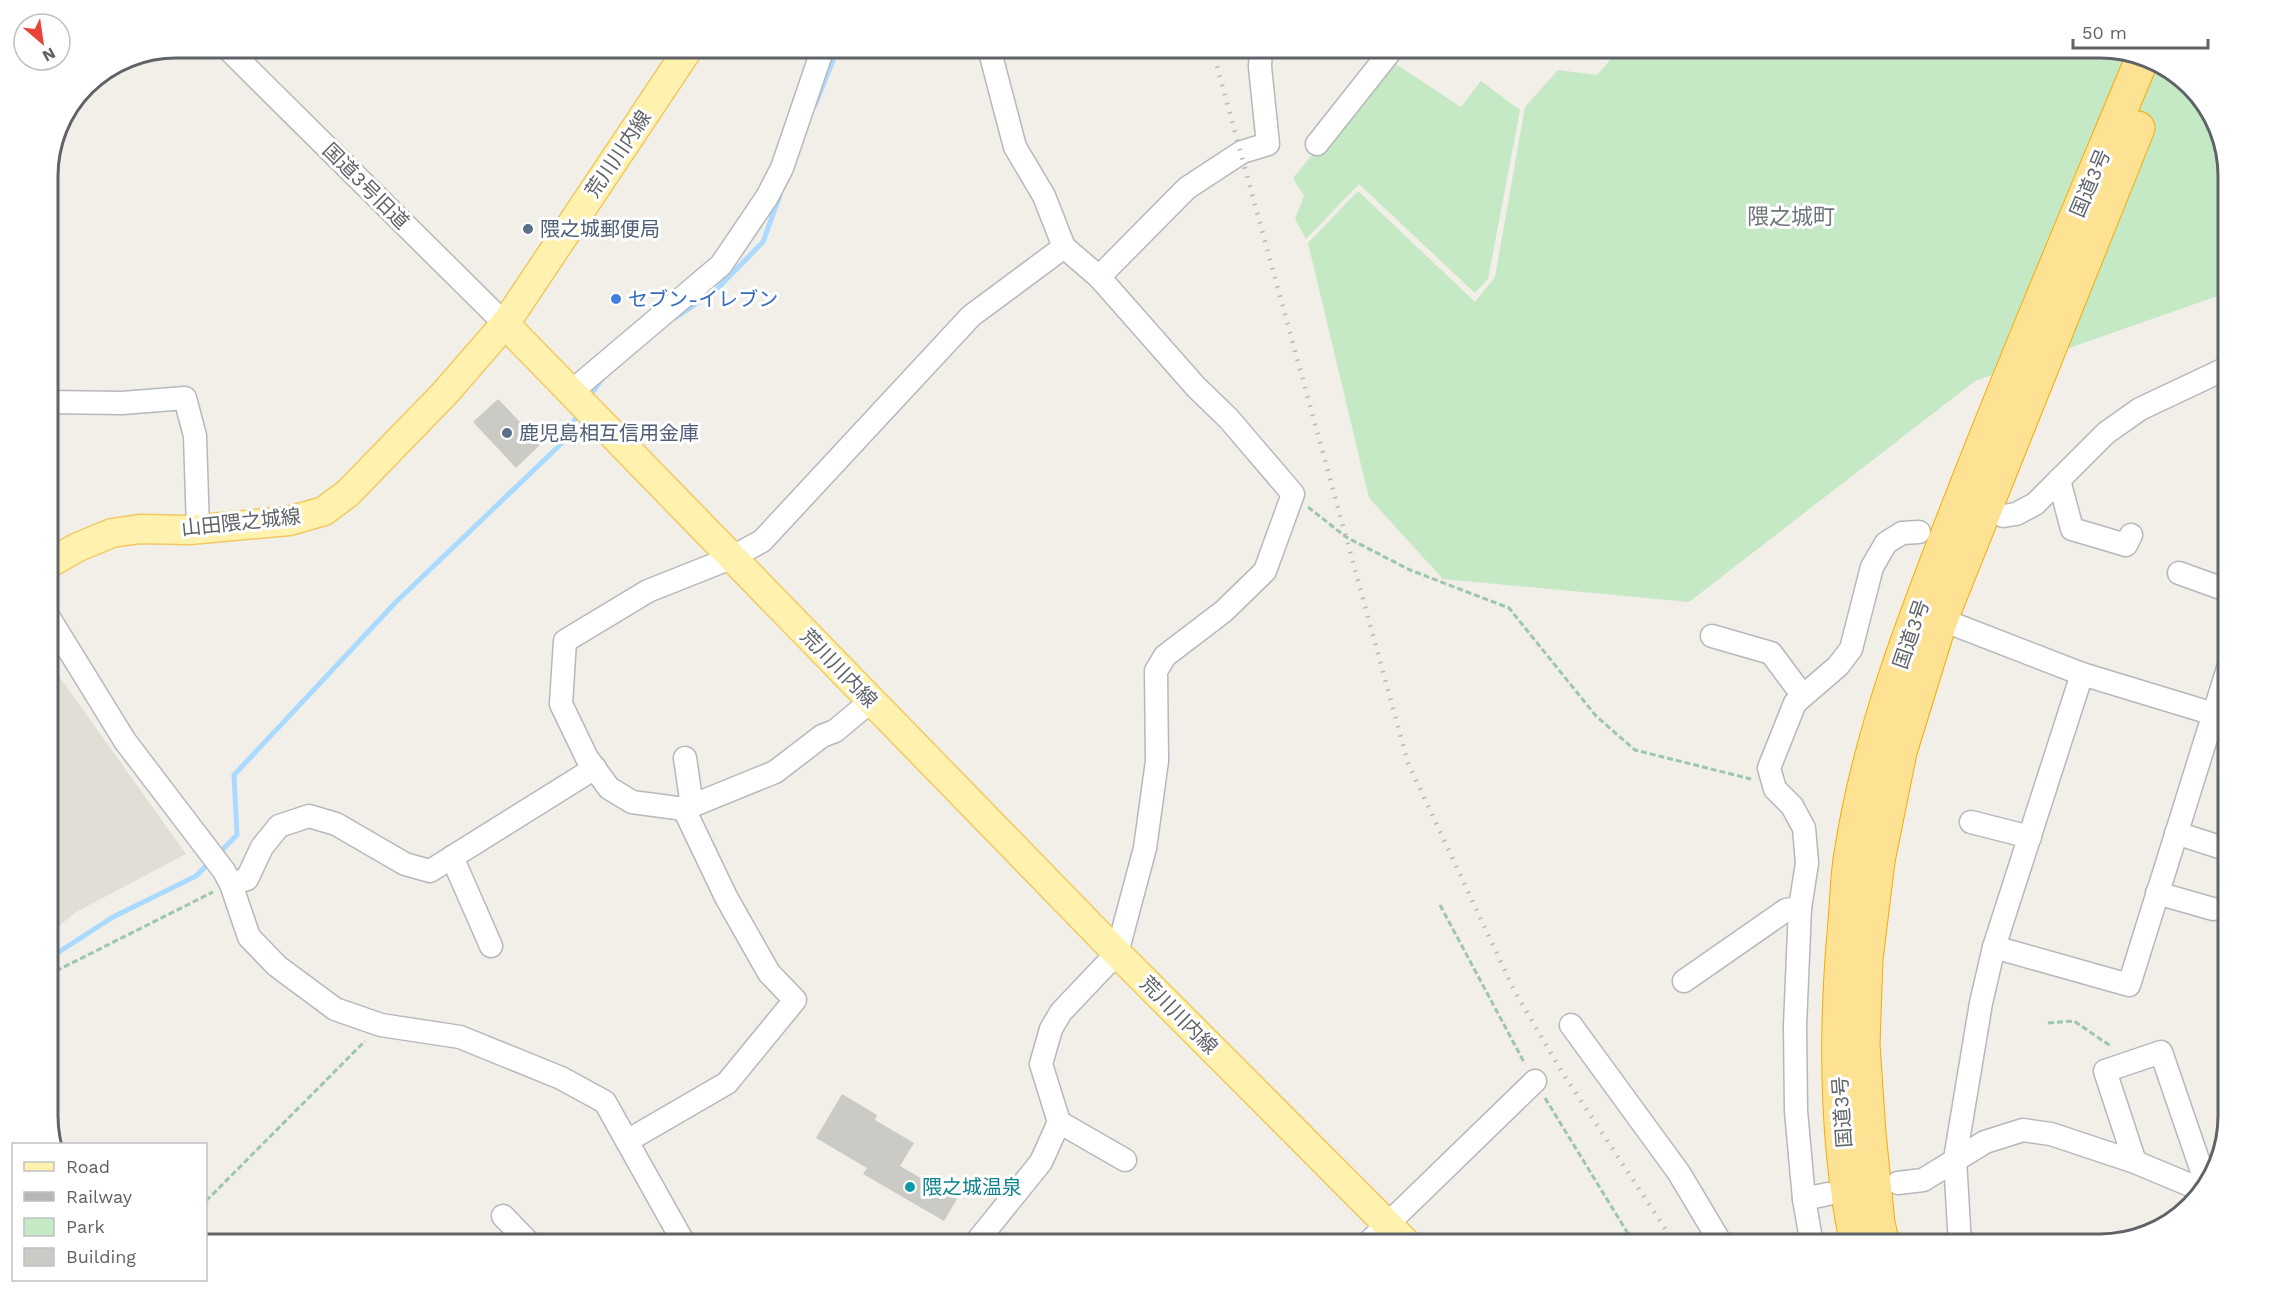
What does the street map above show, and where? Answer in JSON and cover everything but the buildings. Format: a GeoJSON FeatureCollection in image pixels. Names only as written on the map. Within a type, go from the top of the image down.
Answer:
{"type":"FeatureCollection","features":[{"type":"Feature","properties":{"kind":"highway","name":"国道3号"},"geometry":{"type":"LineString","coordinates":[[1880,1234],[1869,1133],[1863,1044],[1866,959],[1878,861],[1929,615],[2012,370],[2139,65]]}},
{"type":"Feature","properties":{"kind":"highway","name":"国道3号"},"geometry":{"type":"LineString","coordinates":[[1856,1234],[1843,1140],[1838,1050],[1841,960],[1851,854],[1873,749],[2159,74]]}},
{"type":"Feature","properties":{"kind":"main road","name":"荒川川内線"},"geometry":{"type":"LineString","coordinates":[[682,58],[505,324],[1117,953],[1397,1234]]}},
{"type":"Feature","properties":{"kind":"main road","name":"山田隈之城線"},"geometry":{"type":"LineString","coordinates":[[59,558],[112,533],[140,529],[198,529],[289,521],[324,512],[348,494],[397,444],[505,324]]}},
{"type":"Feature","properties":{"kind":"street","name":"国道3号旧道"},"geometry":{"type":"LineString","coordinates":[[237,58],[505,324]]}},
{"type":"Feature","properties":{"kind":"street"},"geometry":{"type":"LineString","coordinates":[[579,400],[721,265],[767,197],[782,168],[820,58]]}},
{"type":"Feature","properties":{"kind":"street"},"geometry":{"type":"LineString","coordinates":[[983,1234],[1041,1162],[1059,1122],[1041,1064],[1051,1029],[1061,1012],[1117,953],[1135,891],[1148,826],[1157,761],[1156,671],[1165,656],[1224,611],[1265,571],[1293,494],[1229,419],[1196,387],[1099,277],[1064,247],[1044,196],[1015,147],[992,58]]}},
{"type":"Feature","properties":{"kind":"street"},"geometry":{"type":"LineString","coordinates":[[1099,277],[1186,189],[1242,153],[1268,144],[1260,58]]}},
{"type":"Feature","properties":{"kind":"street"},"geometry":{"type":"LineString","coordinates":[[1317,144],[1385,58]]}},
{"type":"Feature","properties":{"kind":"street"},"geometry":{"type":"LineString","coordinates":[[871,700],[834,731],[822,736],[775,772],[688,807],[632,802],[609,788],[587,758],[561,704],[565,641],[648,591],[731,558],[762,541],[971,316],[1064,247]]}},
{"type":"Feature","properties":{"kind":"street"},"geometry":{"type":"LineString","coordinates":[[2003,516],[2016,514],[2035,504],[2106,434],[2140,409],[2218,372]]}},
{"type":"Feature","properties":{"kind":"street"},"geometry":{"type":"LineString","coordinates":[[59,402],[122,403],[185,398],[195,436],[198,529]]}},
{"type":"Feature","properties":{"kind":"street"},"geometry":{"type":"LineString","coordinates":[[2059,480],[2072,529],[2126,545],[2131,535]]}},
{"type":"Feature","properties":{"kind":"street"},"geometry":{"type":"LineString","coordinates":[[1810,1234],[1804,1199],[1796,1111],[1795,1026],[1800,908],[1807,863],[1804,828],[1792,806],[1775,789],[1769,768],[1795,703],[1838,666],[1851,649],[1872,567],[1886,543],[1902,533],[1919,532]]}},
{"type":"Feature","properties":{"kind":"street"},"geometry":{"type":"LineString","coordinates":[[2180,573],[2218,587]]}},
{"type":"Feature","properties":{"kind":"street"},"geometry":{"type":"LineString","coordinates":[[1929,615],[2082,674],[2218,716]]}},
{"type":"Feature","properties":{"kind":"street"},"geometry":{"type":"LineString","coordinates":[[59,634],[125,741],[221,869],[249,937],[277,966],[335,1009],[381,1025],[460,1037],[561,1078],[605,1102],[678,1234]]}},
{"type":"Feature","properties":{"kind":"street"},"geometry":{"type":"LineString","coordinates":[[1712,636],[1772,654],[1803,696]]}},
{"type":"Feature","properties":{"kind":"street"},"geometry":{"type":"LineString","coordinates":[[1959,1234],[1955,1160],[1981,1003],[1994,947],[2082,674]]}},
{"type":"Feature","properties":{"kind":"street"},"geometry":{"type":"LineString","coordinates":[[1994,947],[2129,985],[2176,833],[2218,725]]}},
{"type":"Feature","properties":{"kind":"street"},"geometry":{"type":"LineString","coordinates":[[627,1141],[727,1083],[795,1000],[769,973],[726,897],[688,807],[685,758]]}},
{"type":"Feature","properties":{"kind":"street"},"geometry":{"type":"LineString","coordinates":[[221,869],[247,879],[262,848],[279,826],[309,816],[336,824],[405,864],[430,871],[595,768]]}},
{"type":"Feature","properties":{"kind":"street"},"geometry":{"type":"LineString","coordinates":[[1971,822],[2030,837]]}},
{"type":"Feature","properties":{"kind":"street"},"geometry":{"type":"LineString","coordinates":[[2176,833],[2218,846]]}},
{"type":"Feature","properties":{"kind":"street"},"geometry":{"type":"LineString","coordinates":[[452,857],[491,946]]}},
{"type":"Feature","properties":{"kind":"street"},"geometry":{"type":"LineString","coordinates":[[2157,892],[2213,909]]}},
{"type":"Feature","properties":{"kind":"street"},"geometry":{"type":"LineString","coordinates":[[1684,981],[1786,910],[1800,908]]}},
{"type":"Feature","properties":{"kind":"street"},"geometry":{"type":"LineString","coordinates":[[1571,1025],[1679,1173],[1715,1234]]}},
{"type":"Feature","properties":{"kind":"street"},"geometry":{"type":"LineString","coordinates":[[2135,1161],[2105,1071],[2161,1052],[2203,1175]]}},
{"type":"Feature","properties":{"kind":"street"},"geometry":{"type":"LineString","coordinates":[[1377,1234],[1534,1081]]}},
{"type":"Feature","properties":{"kind":"street"},"geometry":{"type":"LineString","coordinates":[[1059,1122],[1125,1160]]}},
{"type":"Feature","properties":{"kind":"street"},"geometry":{"type":"LineString","coordinates":[[1898,1184],[1923,1180],[1985,1142],[2023,1130],[2051,1134],[2135,1161],[2195,1187]]}},
{"type":"Feature","properties":{"kind":"street"},"geometry":{"type":"LineString","coordinates":[[1804,1199],[1828,1194]]}},
{"type":"Feature","properties":{"kind":"street"},"geometry":{"type":"LineString","coordinates":[[503,1216],[520,1234]]}},
{"type":"Feature","properties":{"kind":"path"},"geometry":{"type":"LineString","coordinates":[[1293,494],[1346,537],[1410,570],[1509,608],[1596,716],[1635,750],[1750,780],[1770,776]]}},
{"type":"Feature","properties":{"kind":"path"},"geometry":{"type":"LineString","coordinates":[[59,968],[221,869]]}},
{"type":"Feature","properties":{"kind":"path"},"geometry":{"type":"LineString","coordinates":[[2048,1023],[2074,1021],[2120,1052],[2126,1064]]}},
{"type":"Feature","properties":{"kind":"path"},"geometry":{"type":"LineString","coordinates":[[207,1200],[381,1025]]}},
{"type":"Feature","properties":{"kind":"shaded area"},"geometry":{"type":"Polygon","coordinates":[[[59,676],[186,854],[76,912],[59,926],[59,676]]]}},
{"type":"Feature","properties":{"kind":"green space"},"geometry":{"type":"Polygon","coordinates":[[[1612,58],[2101,58],[2146,67],[2160,74],[2184,93],[2203,117],[2210,131],[2218,168],[2218,296],[1975,381],[1689,602],[1443,579],[1369,498],[1308,243],[1358,191],[1475,302],[1495,277],[1525,107],[1558,70],[1597,75],[1612,58]]]}},
{"type":"Feature","properties":{"kind":"green space"},"geometry":{"type":"Polygon","coordinates":[[[1391,61],[1461,107],[1481,81],[1520,110],[1488,279],[1475,293],[1359,184],[1306,239],[1295,219],[1304,196],[1293,178],[1391,61]]]}},
{"type":"Feature","properties":{"kind":"waterway"},"geometry":{"type":"LineString","coordinates":[[815,105],[834,58]]}},
{"type":"Feature","properties":{"kind":"waterway"},"geometry":{"type":"LineString","coordinates":[[675,318],[714,292],[763,242],[780,195]]}},
{"type":"Feature","properties":{"kind":"waterway"},"geometry":{"type":"LineString","coordinates":[[589,397],[603,378]]}},
{"type":"Feature","properties":{"kind":"waterway"},"geometry":{"type":"LineString","coordinates":[[217,855],[237,835],[234,775],[395,603],[562,443],[579,412]]}},
{"type":"Feature","properties":{"kind":"waterway"},"geometry":{"type":"LineString","coordinates":[[59,952],[113,917],[196,876],[211,861]]}},
{"type":"Feature","properties":{"kind":"railway"},"geometry":{"type":"LineString","coordinates":[[1215,58],[1408,763],[1514,990],[1562,1072],[1669,1234]]}},
{"type":"Feature","properties":{"kind":"place","name":"隈之城郵便局"},"geometry":{"type":"Point","coordinates":[528,229]}},
{"type":"Feature","properties":{"kind":"place","name":"セブン-イレブン"},"geometry":{"type":"Point","coordinates":[616,299]}},
{"type":"Feature","properties":{"kind":"place","name":"鹿児島相互信用金庫"},"geometry":{"type":"Point","coordinates":[507,433]}},
{"type":"Feature","properties":{"kind":"place","name":"隈之城温泉"},"geometry":{"type":"Point","coordinates":[910,1187]}},
{"type":"Feature","properties":{"kind":"district","name":"隈之城町"},"geometry":{"type":"Point","coordinates":[1791,216]}}]}
